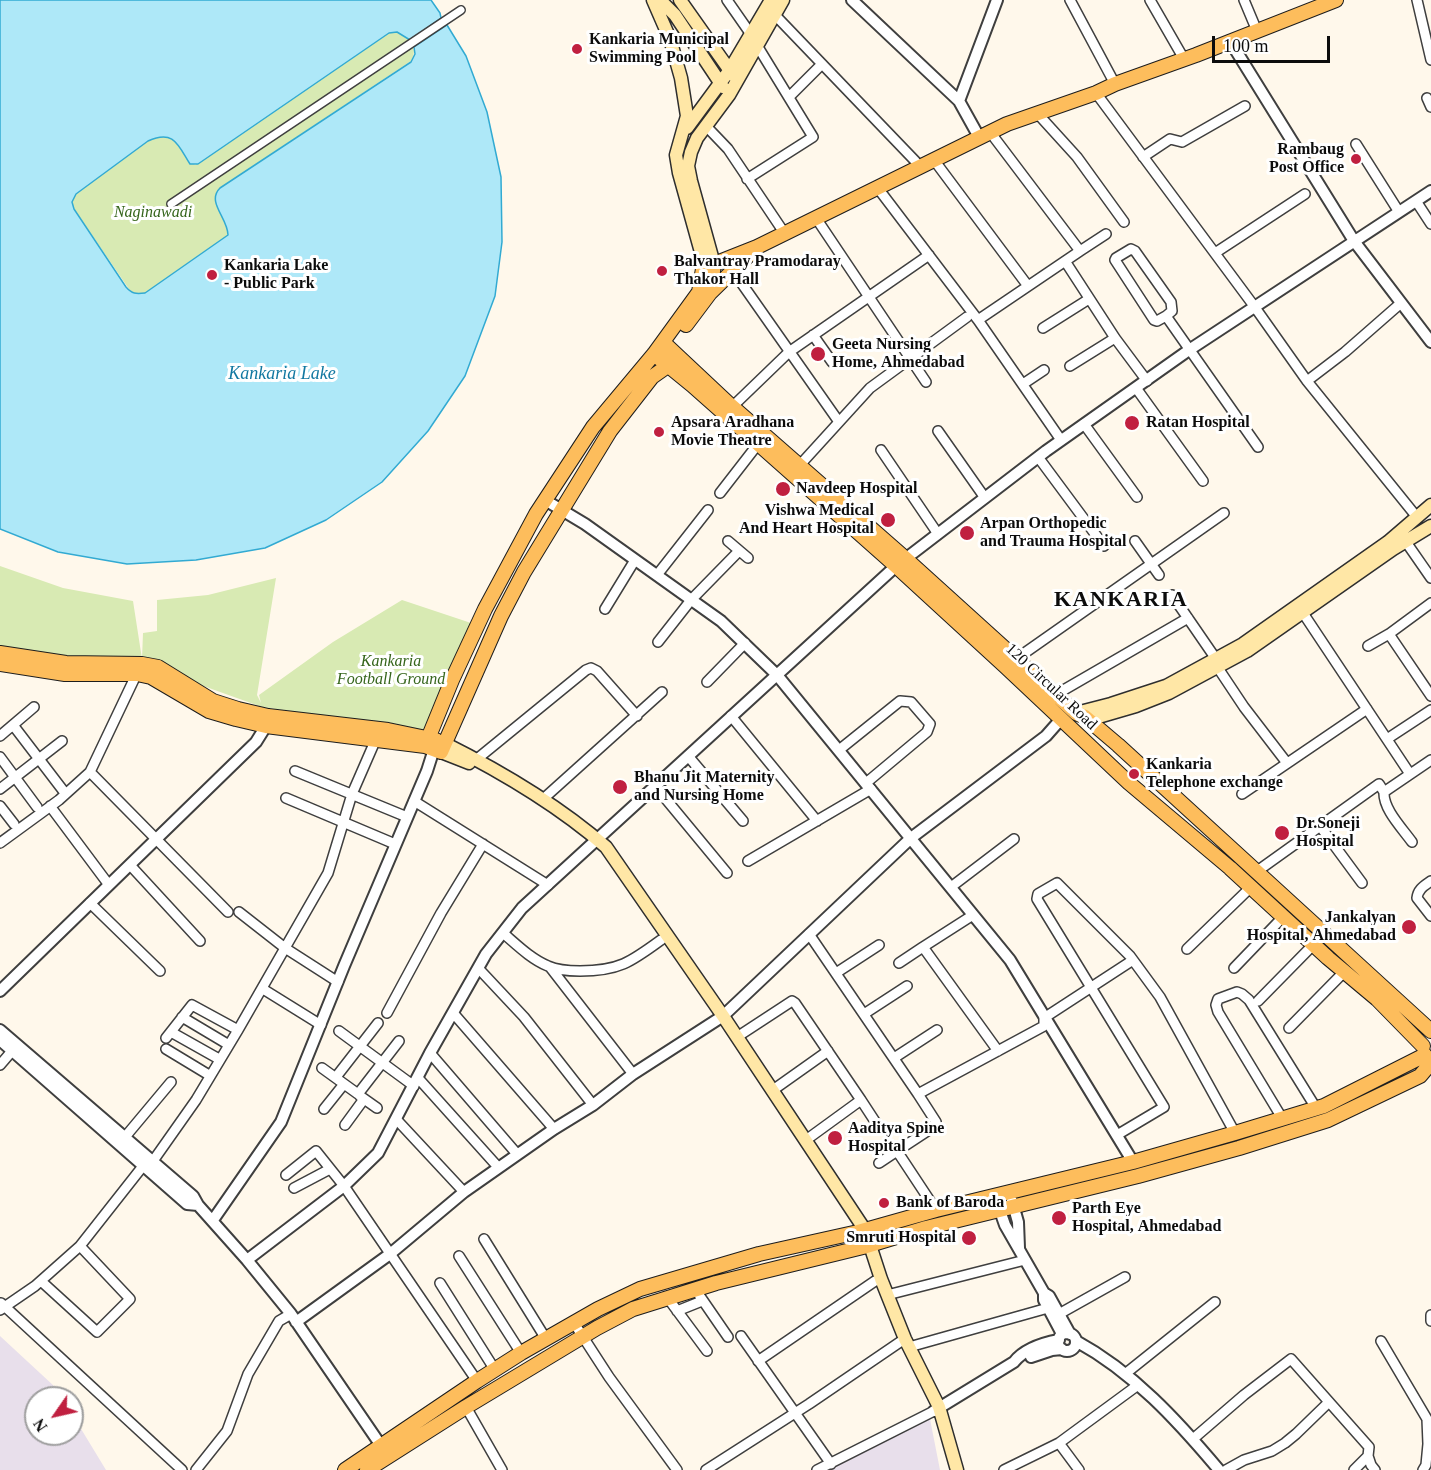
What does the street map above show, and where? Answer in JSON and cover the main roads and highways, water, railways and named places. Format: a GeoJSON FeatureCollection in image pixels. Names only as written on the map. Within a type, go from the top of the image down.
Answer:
{"type":"FeatureCollection","features":[{"type":"Feature","properties":{"kind":"main road"},"geometry":{"type":"LineString","coordinates":[[435,745],[501,616],[561,509],[622,414],[652,377],[669,365],[665,354],[666,345],[699,292],[709,263],[679,173],[676,156],[687,116],[681,78],[670,39],[653,0]]}},
{"type":"Feature","properties":{"kind":"main road"},"geometry":{"type":"LineString","coordinates":[[660,0],[675,15],[729,95]]}},
{"type":"Feature","properties":{"kind":"main road"},"geometry":{"type":"LineString","coordinates":[[680,0],[733,76]]}},
{"type":"Feature","properties":{"kind":"main road"},"geometry":{"type":"LineString","coordinates":[[711,293],[709,263],[688,166],[697,138],[729,95],[733,76],[750,33],[771,0]]}},
{"type":"Feature","properties":{"kind":"main road"},"geometry":{"type":"LineString","coordinates":[[683,134],[720,81],[733,76],[758,46],[783,0]]}},
{"type":"Feature","properties":{"kind":"main road"},"geometry":{"type":"LineString","coordinates":[[709,263],[757,247],[785,234],[1006,124],[1096,93],[1257,31],[1310,4],[1336,0]]}},
{"type":"Feature","properties":{"kind":"main road"},"geometry":{"type":"LineString","coordinates":[[435,745],[485,609],[545,500],[593,427],[654,354],[666,345],[711,293],[757,247]]}},
{"type":"Feature","properties":{"kind":"main road","name":"120 Circular Road"},"geometry":{"type":"LineString","coordinates":[[666,345],[799,466],[1129,783],[1230,868],[1313,945],[1377,999],[1428,1056]]}},
{"type":"Feature","properties":{"kind":"main road","name":"120 Circular Road"},"geometry":{"type":"LineString","coordinates":[[654,354],[758,444],[1016,659],[1055,695],[1118,744],[1431,1033]]}},
{"type":"Feature","properties":{"kind":"main road"},"geometry":{"type":"LineString","coordinates":[[1217,663],[1388,542],[1431,505]]}},
{"type":"Feature","properties":{"kind":"main road"},"geometry":{"type":"LineString","coordinates":[[1066,723],[1166,686],[1248,651],[1431,526]]}},
{"type":"Feature","properties":{"kind":"main road"},"geometry":{"type":"LineString","coordinates":[[0,653],[66,663],[140,669]]}},
{"type":"Feature","properties":{"kind":"main road"},"geometry":{"type":"LineString","coordinates":[[0,664],[65,674],[158,667],[213,702],[267,721],[375,739],[435,745],[513,788],[579,834],[606,848],[862,1231]]}},
{"type":"Feature","properties":{"kind":"main road"},"geometry":{"type":"LineString","coordinates":[[267,721],[388,730],[477,759],[516,782],[584,828],[662,940],[719,1017],[737,1037],[806,1140],[862,1231],[905,1344]]}},
{"type":"Feature","properties":{"kind":"main road"},"geometry":{"type":"LineString","coordinates":[[367,1470],[385,1451],[477,1381],[574,1323],[640,1289],[759,1254],[862,1231],[936,1210],[1002,1199],[1014,1206],[1217,1155],[1328,1120],[1420,1076],[1428,1056],[1426,1038],[1431,1033]]}},
{"type":"Feature","properties":{"kind":"main road"},"geometry":{"type":"LineString","coordinates":[[345,1470],[466,1407],[633,1309],[667,1297],[699,1295],[867,1246],[926,1228],[1002,1199],[1316,1108],[1428,1056]]}},
{"type":"Feature","properties":{"kind":"main road"},"geometry":{"type":"LineString","coordinates":[[867,1246],[875,1281],[936,1409],[957,1470]]}},
{"type":"Feature","properties":{"kind":"main road"},"geometry":{"type":"LineString","coordinates":[[936,1409],[951,1470]]}},
{"type":"Feature","properties":{"kind":"water","name":"Kankaria Lake"},"geometry":{"type":"Polygon","coordinates":[[[0,0],[431,0],[441,18],[410,40],[397,32],[389,33],[198,164],[190,164],[178,145],[170,138],[157,138],[148,141],[76,194],[72,202],[74,209],[126,287],[134,293],[145,293],[228,235],[216,205],[216,193],[220,188],[411,62],[415,54],[414,47],[447,25],[466,56],[487,112],[501,177],[502,242],[495,296],[465,376],[428,431],[382,482],[326,520],[265,548],[196,560],[127,564],[58,552],[0,529],[0,0]]]}},
{"type":"Feature","properties":{"kind":"place","name":"Kankaria Municipal Swimming Pool"},"geometry":{"type":"Point","coordinates":[577,49]}},
{"type":"Feature","properties":{"kind":"place","name":"Rambaug Post Office"},"geometry":{"type":"Point","coordinates":[1356,159]}},
{"type":"Feature","properties":{"kind":"place","name":"Balvantray Pramodaray Thakor Hall"},"geometry":{"type":"Point","coordinates":[662,271]}},
{"type":"Feature","properties":{"kind":"place","name":"Kankaria Lake - Public Park"},"geometry":{"type":"Point","coordinates":[212,275]}},
{"type":"Feature","properties":{"kind":"place","name":"Geeta Nursing Home, Ahmedabad"},"geometry":{"type":"Point","coordinates":[818,354]}},
{"type":"Feature","properties":{"kind":"place","name":"Ratan Hospital"},"geometry":{"type":"Point","coordinates":[1132,423]}},
{"type":"Feature","properties":{"kind":"place","name":"Apsara Aradhana Movie Theatre"},"geometry":{"type":"Point","coordinates":[659,432]}},
{"type":"Feature","properties":{"kind":"place","name":"Navdeep Hospital"},"geometry":{"type":"Point","coordinates":[783,489]}},
{"type":"Feature","properties":{"kind":"place","name":"Vishwa Medical And Heart Hospital"},"geometry":{"type":"Point","coordinates":[888,520]}},
{"type":"Feature","properties":{"kind":"place","name":"Arpan Orthopedic and Trauma Hospital"},"geometry":{"type":"Point","coordinates":[967,533]}},
{"type":"Feature","properties":{"kind":"place","name":"Kankaria Telephone exchange"},"geometry":{"type":"Point","coordinates":[1134,774]}},
{"type":"Feature","properties":{"kind":"place","name":"Bhanu Jit Maternity and Nursing Home"},"geometry":{"type":"Point","coordinates":[620,787]}},
{"type":"Feature","properties":{"kind":"place","name":"Dr.Soneji Hospital"},"geometry":{"type":"Point","coordinates":[1282,833]}},
{"type":"Feature","properties":{"kind":"place","name":"Jankalyan Hospital, Ahmedabad"},"geometry":{"type":"Point","coordinates":[1409,927]}},
{"type":"Feature","properties":{"kind":"place","name":"Aaditya Spine Hospital"},"geometry":{"type":"Point","coordinates":[835,1138]}},
{"type":"Feature","properties":{"kind":"place","name":"Bank of Baroda"},"geometry":{"type":"Point","coordinates":[884,1203]}},
{"type":"Feature","properties":{"kind":"place","name":"Parth Eye Hospital, Ahmedabad"},"geometry":{"type":"Point","coordinates":[1059,1218]}},
{"type":"Feature","properties":{"kind":"place","name":"Smruti Hospital"},"geometry":{"type":"Point","coordinates":[969,1238]}},
{"type":"Feature","properties":{"kind":"district","name":"KANKARIA"},"geometry":{"type":"Point","coordinates":[1121,600]}},
{"type":"Feature","properties":{"kind":"park label","name":"Naginawadi"},"geometry":{"type":"Point","coordinates":[153,213]}},
{"type":"Feature","properties":{"kind":"park label","name":"Kankaria Football Ground"},"geometry":{"type":"Point","coordinates":[391,671]}}]}
